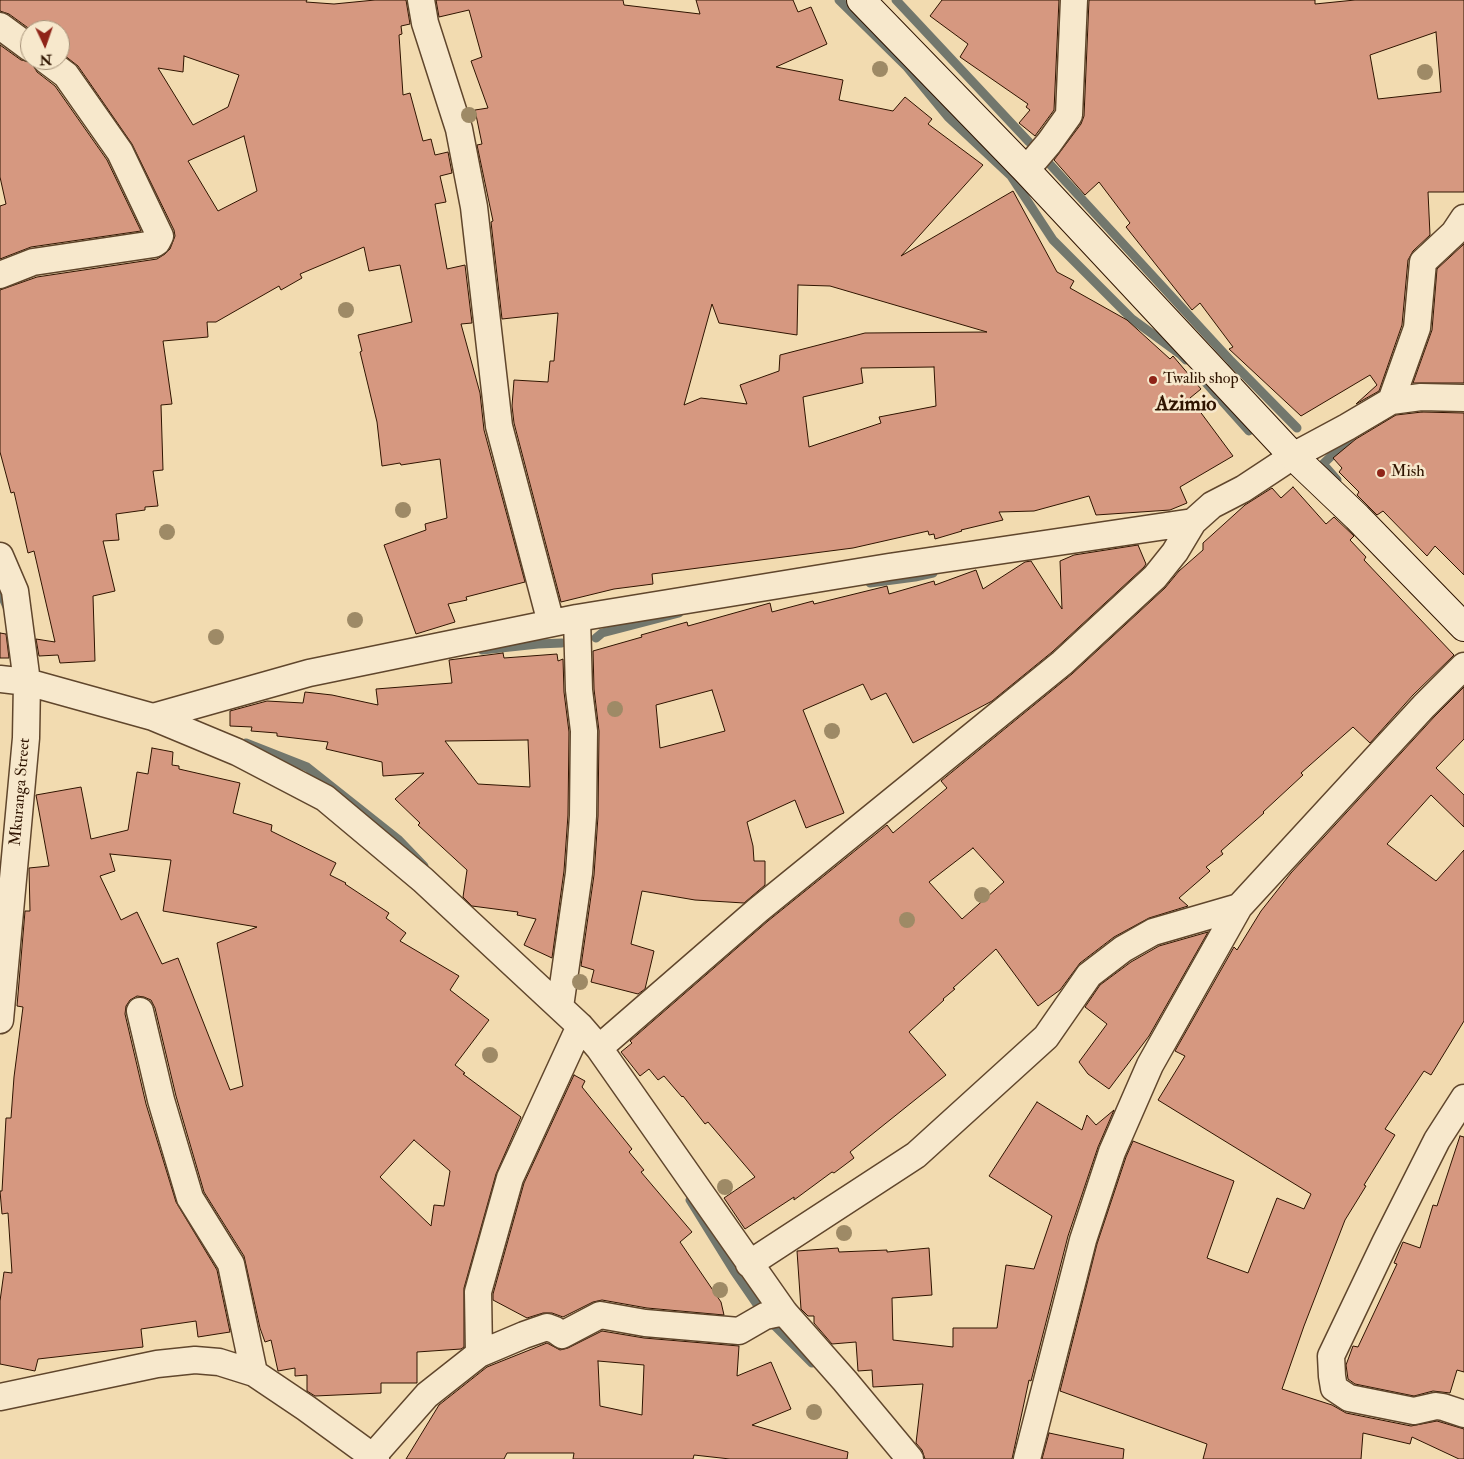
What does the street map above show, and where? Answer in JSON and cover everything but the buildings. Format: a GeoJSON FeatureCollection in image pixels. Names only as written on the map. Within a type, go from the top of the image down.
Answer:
{"type":"FeatureCollection","features":[{"type":"Feature","properties":{"kind":"street"},"geometry":{"type":"LineString","coordinates":[[421,0],[425,23],[459,129],[474,207],[499,426],[551,624]]}},
{"type":"Feature","properties":{"kind":"street"},"geometry":{"type":"LineString","coordinates":[[861,0],[1026,170],[1293,456],[1357,517],[1464,627]]}},
{"type":"Feature","properties":{"kind":"street"},"geometry":{"type":"LineString","coordinates":[[1026,170],[1050,143],[1069,115],[1074,0]]}},
{"type":"Feature","properties":{"kind":"street"},"geometry":{"type":"LineString","coordinates":[[0,26],[20,41]]}},
{"type":"Feature","properties":{"kind":"street"},"geometry":{"type":"LineString","coordinates":[[0,275],[33,262],[154,244],[160,236],[120,152],[66,75],[59,70]]}},
{"type":"Feature","properties":{"kind":"street"},"geometry":{"type":"LineString","coordinates":[[1391,400],[1417,328],[1423,262],[1454,233],[1464,218]]}},
{"type":"Feature","properties":{"kind":"street"},"geometry":{"type":"LineString","coordinates":[[599,1048],[758,910],[1062,663],[1155,577],[1193,522],[1212,505],[1243,489],[1293,456],[1347,427],[1391,400],[1421,397],[1464,398]]}},
{"type":"Feature","properties":{"kind":"street"},"geometry":{"type":"LineString","coordinates":[[153,717],[309,673],[577,618],[889,566],[1193,522]]}},
{"type":"Feature","properties":{"kind":"street","name":"Mkuranga Street"},"geometry":{"type":"LineString","coordinates":[[0,556],[15,591],[27,682],[26,738],[0,1020]]}},
{"type":"Feature","properties":{"kind":"street"},"geometry":{"type":"LineString","coordinates":[[560,1007],[579,873],[583,816],[584,731],[579,690],[577,618]]}},
{"type":"Feature","properties":{"kind":"street"},"geometry":{"type":"LineString","coordinates":[[1027,1459],[1083,1240],[1112,1152],[1150,1065],[1239,907],[1424,706],[1464,666]]}},
{"type":"Feature","properties":{"kind":"street"},"geometry":{"type":"LineString","coordinates":[[0,679],[27,682],[153,717],[237,752],[325,798],[423,880],[580,1026],[599,1048],[784,1312],[910,1459]]}},
{"type":"Feature","properties":{"kind":"street"},"geometry":{"type":"LineString","coordinates":[[749,1264],[916,1155],[1046,1037],[1089,976],[1122,948],[1153,932],[1239,907]]}},
{"type":"Feature","properties":{"kind":"street"},"geometry":{"type":"LineString","coordinates":[[140,1011],[161,1100],[190,1198],[232,1264],[254,1373]]}},
{"type":"Feature","properties":{"kind":"street"},"geometry":{"type":"LineString","coordinates":[[479,1354],[478,1292],[510,1178],[580,1026]]}},
{"type":"Feature","properties":{"kind":"street"},"geometry":{"type":"LineString","coordinates":[[1464,1098],[1437,1140],[1331,1356],[1334,1388],[1349,1398],[1404,1410],[1414,1411],[1436,1406],[1464,1414]]}},
{"type":"Feature","properties":{"kind":"street"},"geometry":{"type":"LineString","coordinates":[[0,1397],[157,1364],[194,1360],[219,1362],[254,1373],[375,1457],[427,1395],[479,1354],[524,1335],[547,1327],[562,1335],[600,1315],[645,1323],[739,1331],[765,1316],[784,1312]]}},
{"type":"Feature","properties":{"kind":"waterway"},"geometry":{"type":"LineString","coordinates":[[839,0],[906,66],[948,117],[1011,176],[1053,240],[1132,319],[1186,360]]}},
{"type":"Feature","properties":{"kind":"waterway"},"geometry":{"type":"LineString","coordinates":[[896,0],[1029,142]]}},
{"type":"Feature","properties":{"kind":"waterway"},"geometry":{"type":"LineString","coordinates":[[1045,159],[1231,361],[1297,428]]}},
{"type":"Feature","properties":{"kind":"waterway"},"geometry":{"type":"LineString","coordinates":[[1198,374],[1249,431]]}},
{"type":"Feature","properties":{"kind":"waterway"},"geometry":{"type":"LineString","coordinates":[[1337,480],[1323,464],[1352,436]]}},
{"type":"Feature","properties":{"kind":"waterway"},"geometry":{"type":"LineString","coordinates":[[870,583],[933,573]]}},
{"type":"Feature","properties":{"kind":"waterway"},"geometry":{"type":"LineString","coordinates":[[0,591],[7,607]]}},
{"type":"Feature","properties":{"kind":"waterway"},"geometry":{"type":"LineString","coordinates":[[596,638],[602,633],[679,613]]}},
{"type":"Feature","properties":{"kind":"waterway"},"geometry":{"type":"LineString","coordinates":[[482,650],[562,643]]}},
{"type":"Feature","properties":{"kind":"waterway"},"geometry":{"type":"LineString","coordinates":[[246,743],[307,767],[399,840],[424,866]]}},
{"type":"Feature","properties":{"kind":"waterway"},"geometry":{"type":"LineString","coordinates":[[690,1200],[734,1271],[765,1316],[812,1363]]}},
{"type":"Feature","properties":{"kind":"place","name":"Twalib shop"},"geometry":{"type":"Point","coordinates":[1153,380]}},
{"type":"Feature","properties":{"kind":"place","name":"Mish"},"geometry":{"type":"Point","coordinates":[1381,473]}},
{"type":"Feature","properties":{"kind":"district","name":"Azimio"},"geometry":{"type":"Point","coordinates":[1186,405]}}]}
